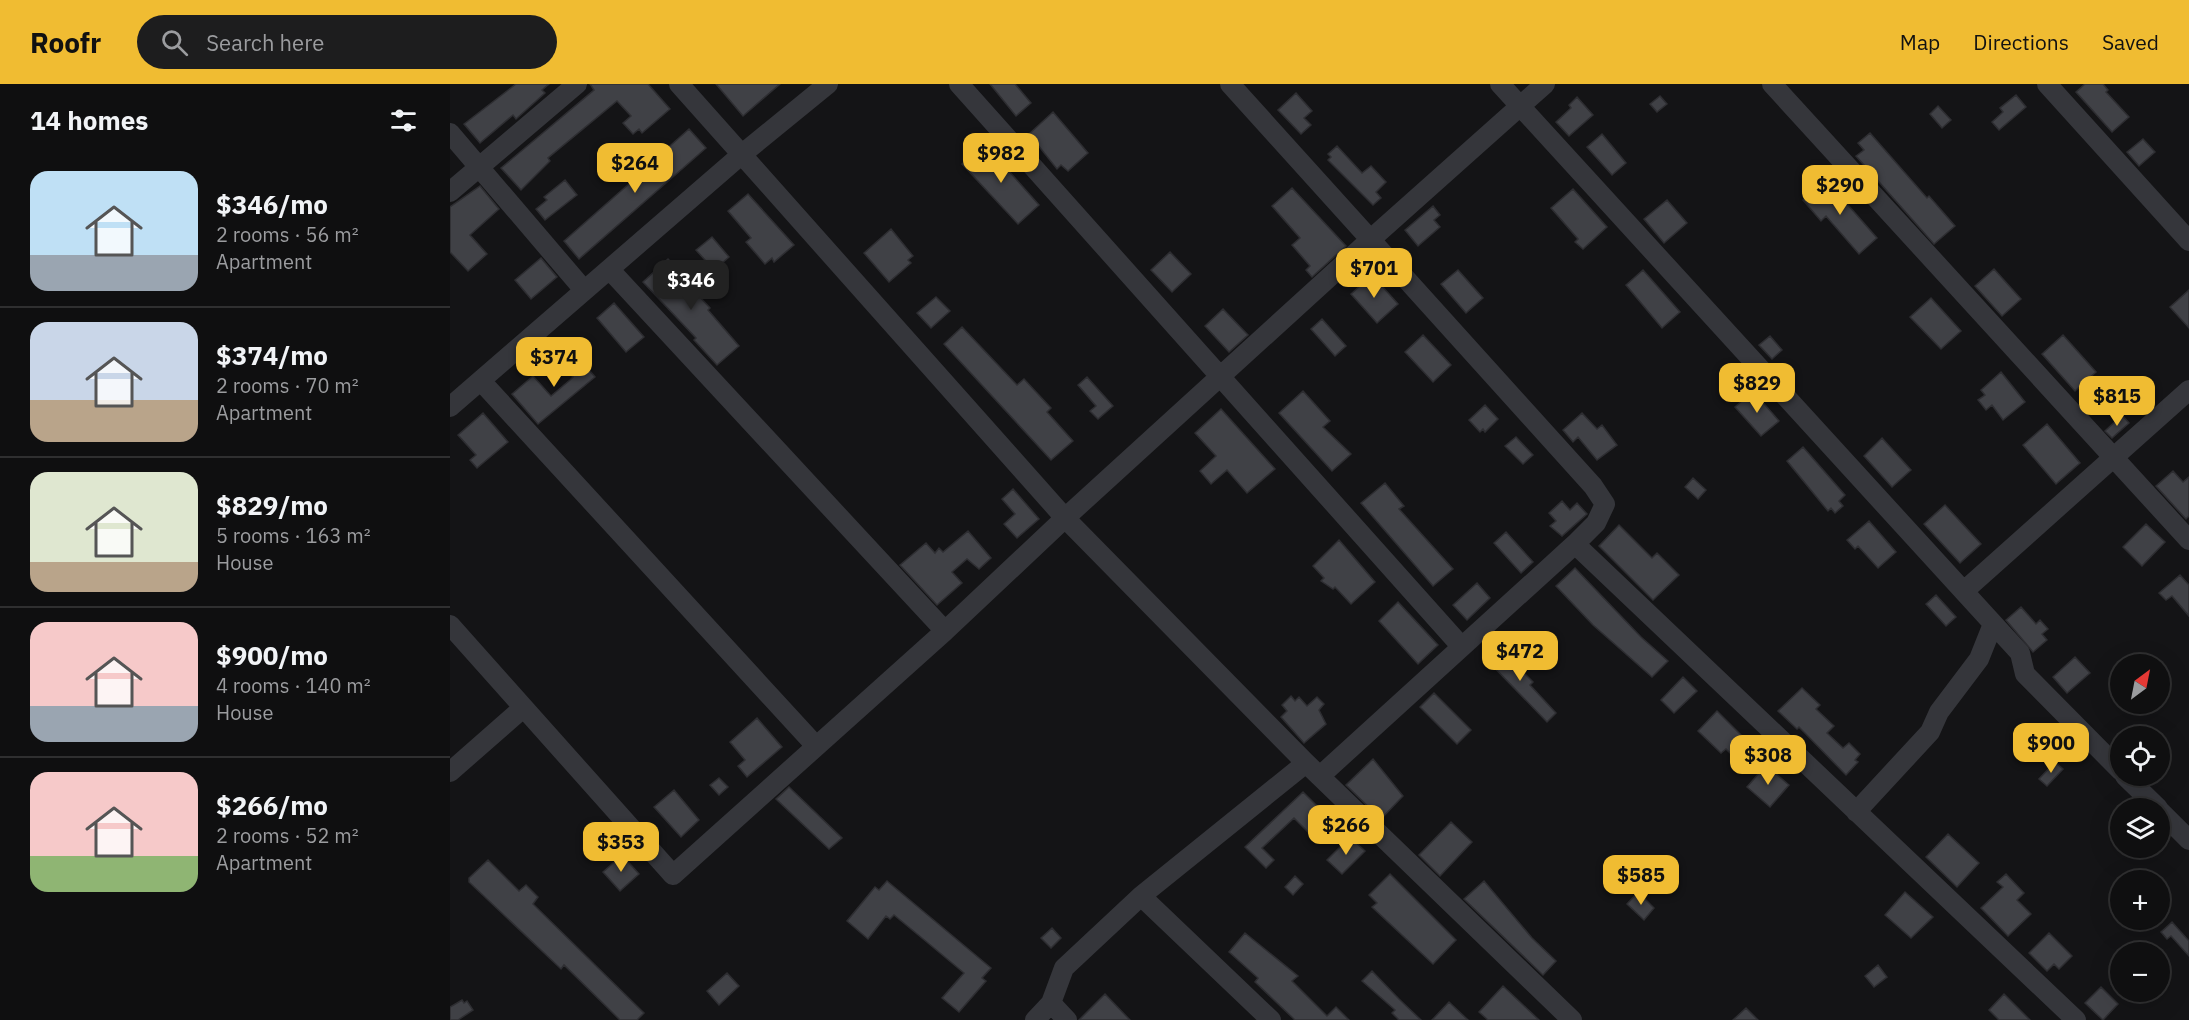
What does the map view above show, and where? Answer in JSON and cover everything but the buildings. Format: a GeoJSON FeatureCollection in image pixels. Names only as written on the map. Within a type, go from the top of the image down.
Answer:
{"type":"FeatureCollection","features":[{"type":"Feature","properties":{"kind":"street"},"geometry":{"type":"LineString","coordinates":[[450,192],[577,84]]}},
{"type":"Feature","properties":{"kind":"street"},"geometry":{"type":"LineString","coordinates":[[679,84],[1065,518],[1313,770],[1572,1020]]}},
{"type":"Feature","properties":{"kind":"street"},"geometry":{"type":"LineString","coordinates":[[450,407],[741,155],[828,84]]}},
{"type":"Feature","properties":{"kind":"street"},"geometry":{"type":"LineString","coordinates":[[959,84],[1461,646]]}},
{"type":"Feature","properties":{"kind":"street"},"geometry":{"type":"LineString","coordinates":[[1035,1020],[1052,1003],[1064,968],[1141,896],[1313,770],[1461,646],[1575,544],[1596,523],[1605,504],[1593,486],[1230,84]]}},
{"type":"Feature","properties":{"kind":"street"},"geometry":{"type":"LineString","coordinates":[[1500,84],[2020,652],[2025,674],[2110,760]]}},
{"type":"Feature","properties":{"kind":"street"},"geometry":{"type":"LineString","coordinates":[[450,625],[673,875],[945,631],[1065,518],[1370,240],[1545,84]]}},
{"type":"Feature","properties":{"kind":"street"},"geometry":{"type":"LineString","coordinates":[[1772,84],[2189,540]]}},
{"type":"Feature","properties":{"kind":"street"},"geometry":{"type":"LineString","coordinates":[[2047,84],[2189,241]]}},
{"type":"Feature","properties":{"kind":"street"},"geometry":{"type":"LineString","coordinates":[[450,133],[584,290]]}},
{"type":"Feature","properties":{"kind":"street"},"geometry":{"type":"LineString","coordinates":[[610,270],[945,631]]}},
{"type":"Feature","properties":{"kind":"street"},"geometry":{"type":"LineString","coordinates":[[481,381],[816,746]]}},
{"type":"Feature","properties":{"kind":"street"},"geometry":{"type":"LineString","coordinates":[[1964,591],[2189,390]]}},
{"type":"Feature","properties":{"kind":"street"},"geometry":{"type":"LineString","coordinates":[[1575,544],[2076,1020]]}},
{"type":"Feature","properties":{"kind":"street"},"geometry":{"type":"LineString","coordinates":[[1856,812],[1930,732],[1939,712],[1979,659],[1993,624]]}},
{"type":"Feature","properties":{"kind":"street"},"geometry":{"type":"LineString","coordinates":[[450,772],[523,708]]}},
{"type":"Feature","properties":{"kind":"street"},"geometry":{"type":"LineString","coordinates":[[2135,786],[2147,798]]}},
{"type":"Feature","properties":{"kind":"street"},"geometry":{"type":"LineString","coordinates":[[2170,821],[2189,840]]}},
{"type":"Feature","properties":{"kind":"street"},"geometry":{"type":"LineString","coordinates":[[1141,896],[1271,1020]]}},
{"type":"Feature","properties":{"kind":"street"},"geometry":{"type":"LineString","coordinates":[[1052,1003],[1067,1020]]}}]}
